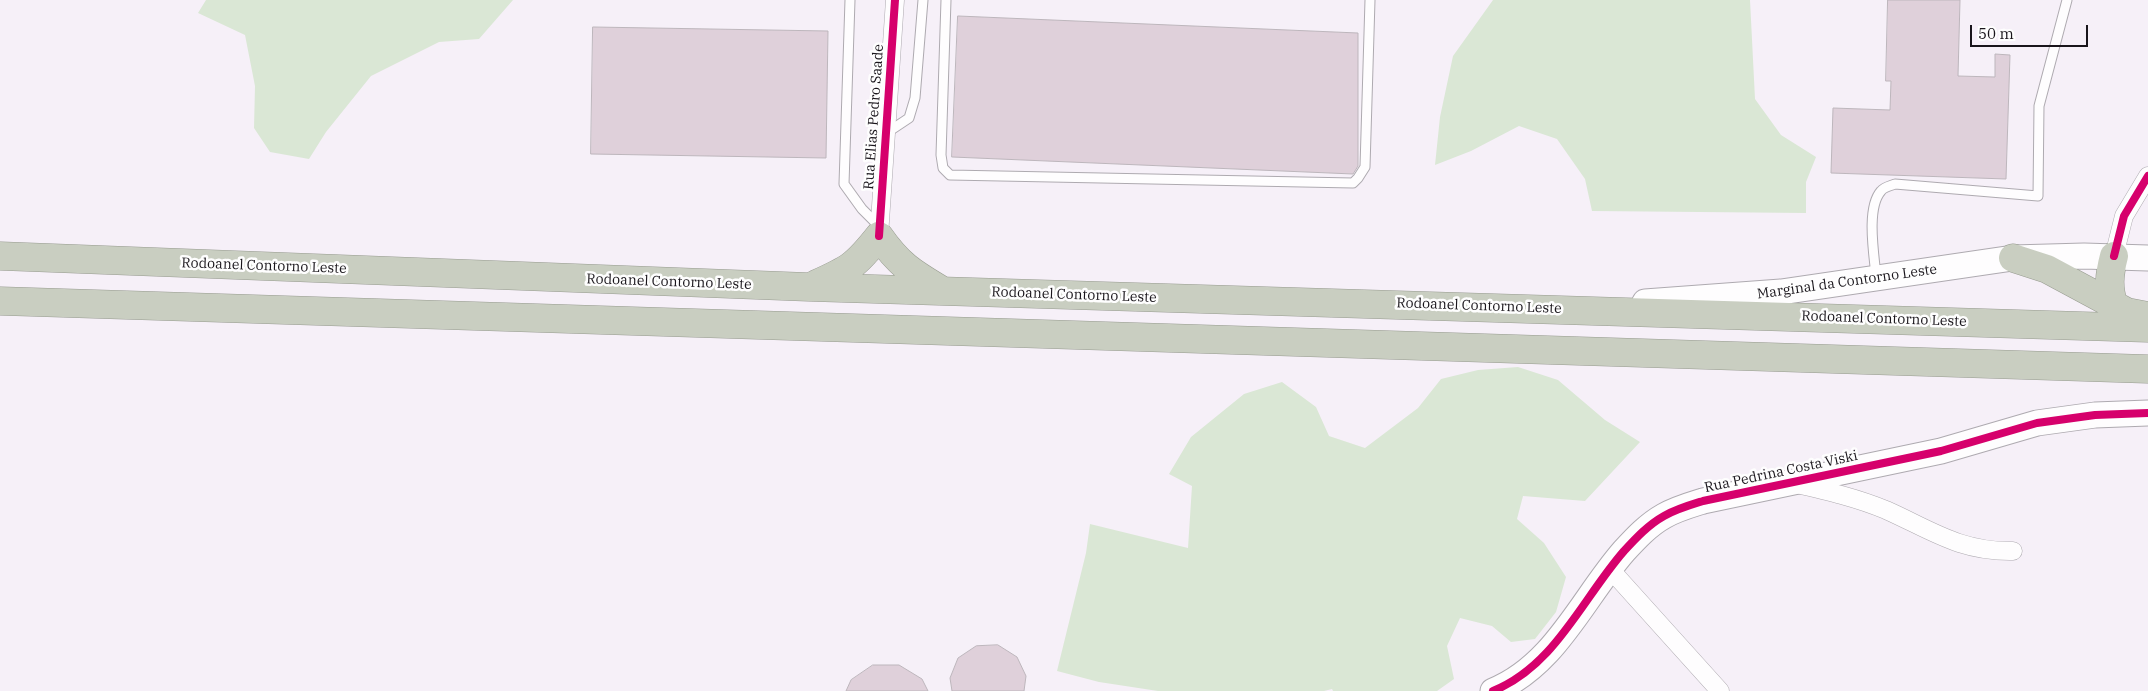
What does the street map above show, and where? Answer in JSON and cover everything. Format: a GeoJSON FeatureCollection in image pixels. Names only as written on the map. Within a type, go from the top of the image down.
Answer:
{"type":"FeatureCollection","features":[{"type":"Feature","properties":{"kind":"highway"},"geometry":{"type":"LineString","coordinates":[[809,287],[847,270],[862,258],[879,231],[891,253],[907,269],[944,291]]}},
{"type":"Feature","properties":{"kind":"highway","name":"Rodoanel Contorno Leste"},"geometry":{"type":"LineString","coordinates":[[0,256],[809,287],[1545,308],[2148,328]]}},
{"type":"Feature","properties":{"kind":"highway"},"geometry":{"type":"LineString","coordinates":[[2114,256],[2109,275],[2110,292],[2114,306]]}},
{"type":"Feature","properties":{"kind":"highway"},"geometry":{"type":"LineString","coordinates":[[2013,258],[2047,269],[2127,312],[2148,316]]}},
{"type":"Feature","properties":{"kind":"highway"},"geometry":{"type":"LineString","coordinates":[[0,301],[2146,369]]}},
{"type":"Feature","properties":{"kind":"street","name":"Rua Elias Pedro Saade"},"geometry":{"type":"LineString","coordinates":[[879,231],[895,0]]}},
{"type":"Feature","properties":{"kind":"street"},"geometry":{"type":"LineString","coordinates":[[2114,256],[2124,216],[2148,176]]}},
{"type":"Feature","properties":{"kind":"street","name":"Marginal da Contorno Leste"},"geometry":{"type":"LineString","coordinates":[[1545,308],[1756,295],[2013,258],[2114,256],[2148,258]]}},
{"type":"Feature","properties":{"kind":"street","name":"Rua Pedrina Costa Viski"},"geometry":{"type":"LineString","coordinates":[[1493,691],[1517,678],[1550,650],[1632,542],[1663,516],[1703,501],[1941,451],[2037,423],[2095,415],[2148,413]]}},
{"type":"Feature","properties":{"kind":"street"},"geometry":{"type":"LineString","coordinates":[[1794,483],[1865,502],[1958,544],[1979,550],[2012,551]]}},
{"type":"Feature","properties":{"kind":"street"},"geometry":{"type":"LineString","coordinates":[[1610,569],[1720,691]]}},
{"type":"Feature","properties":{"kind":"lane"},"geometry":{"type":"LineString","coordinates":[[850,0],[844,184],[879,231]]}},
{"type":"Feature","properties":{"kind":"lane"},"geometry":{"type":"LineString","coordinates":[[885,134],[909,118],[915,98],[923,0]]}},
{"type":"Feature","properties":{"kind":"lane"},"geometry":{"type":"LineString","coordinates":[[946,0],[941,155],[943,168],[950,175],[1353,183],[1365,167],[1370,0]]}},
{"type":"Feature","properties":{"kind":"lane"},"geometry":{"type":"LineString","coordinates":[[1876,279],[1872,221],[1876,199],[1882,189],[1895,184],[2038,196],[2039,106],[2068,0]]}},
{"type":"Feature","properties":{"kind":"green space"},"geometry":{"type":"Polygon","coordinates":[[[206,0],[513,0],[479,39],[439,42],[371,76],[326,132],[309,159],[270,152],[254,128],[255,86],[245,35],[198,13],[206,0]]]}},
{"type":"Feature","properties":{"kind":"green space"},"geometry":{"type":"Polygon","coordinates":[[[1493,0],[1750,0],[1755,99],[1781,135],[1816,157],[1806,182],[1806,213],[1592,211],[1585,179],[1557,139],[1519,126],[1471,151],[1435,165],[1440,117],[1453,56],[1493,0]]]}},
{"type":"Feature","properties":{"kind":"green space"},"geometry":{"type":"Polygon","coordinates":[[[1518,367],[1558,380],[1605,420],[1640,442],[1585,501],[1523,496],[1517,519],[1544,543],[1566,577],[1556,612],[1535,639],[1511,642],[1492,626],[1460,618],[1447,646],[1454,679],[1437,691],[1333,691],[1332,689],[1324,691],[1158,691],[1099,682],[1057,671],[1086,553],[1090,524],[1188,548],[1192,486],[1169,474],[1191,437],[1244,394],[1282,382],[1316,407],[1329,436],[1365,448],[1418,408],[1441,379],[1478,370],[1518,367]]]}},
{"type":"Feature","properties":{"kind":"building"},"geometry":{"type":"Polygon","coordinates":[[[1888,0],[1960,0],[1958,76],[1995,77],[1995,54],[2010,55],[2006,179],[1831,173],[1833,108],[1890,110],[1891,81],[1886,81],[1888,0]]]}},
{"type":"Feature","properties":{"kind":"building"},"geometry":{"type":"Polygon","coordinates":[[[958,16],[1358,33],[1358,166],[1353,174],[952,157],[958,16]]]}},
{"type":"Feature","properties":{"kind":"building"},"geometry":{"type":"Polygon","coordinates":[[[593,27],[828,31],[826,158],[591,154],[593,27]]]}},
{"type":"Feature","properties":{"kind":"building"},"geometry":{"type":"Polygon","coordinates":[[[998,645],[1017,657],[1026,676],[1024,691],[952,691],[950,678],[958,658],[976,646],[998,645]]]}},
{"type":"Feature","properties":{"kind":"building"},"geometry":{"type":"Polygon","coordinates":[[[873,665],[899,665],[922,679],[928,691],[846,691],[851,680],[873,665]]]}},
{"type":"Feature","properties":{"kind":"cycle path"},"geometry":{"type":"LineString","coordinates":[[879,236],[895,0]]}},
{"type":"Feature","properties":{"kind":"cycle path"},"geometry":{"type":"LineString","coordinates":[[2114,256],[2124,216],[2148,176]]}},
{"type":"Feature","properties":{"kind":"cycle path"},"geometry":{"type":"LineString","coordinates":[[1493,691],[1515,680],[1534,665],[1566,630],[1624,551],[1647,528],[1673,511],[1703,501],[1941,451],[2037,423],[2095,415],[2148,413]]}}]}
